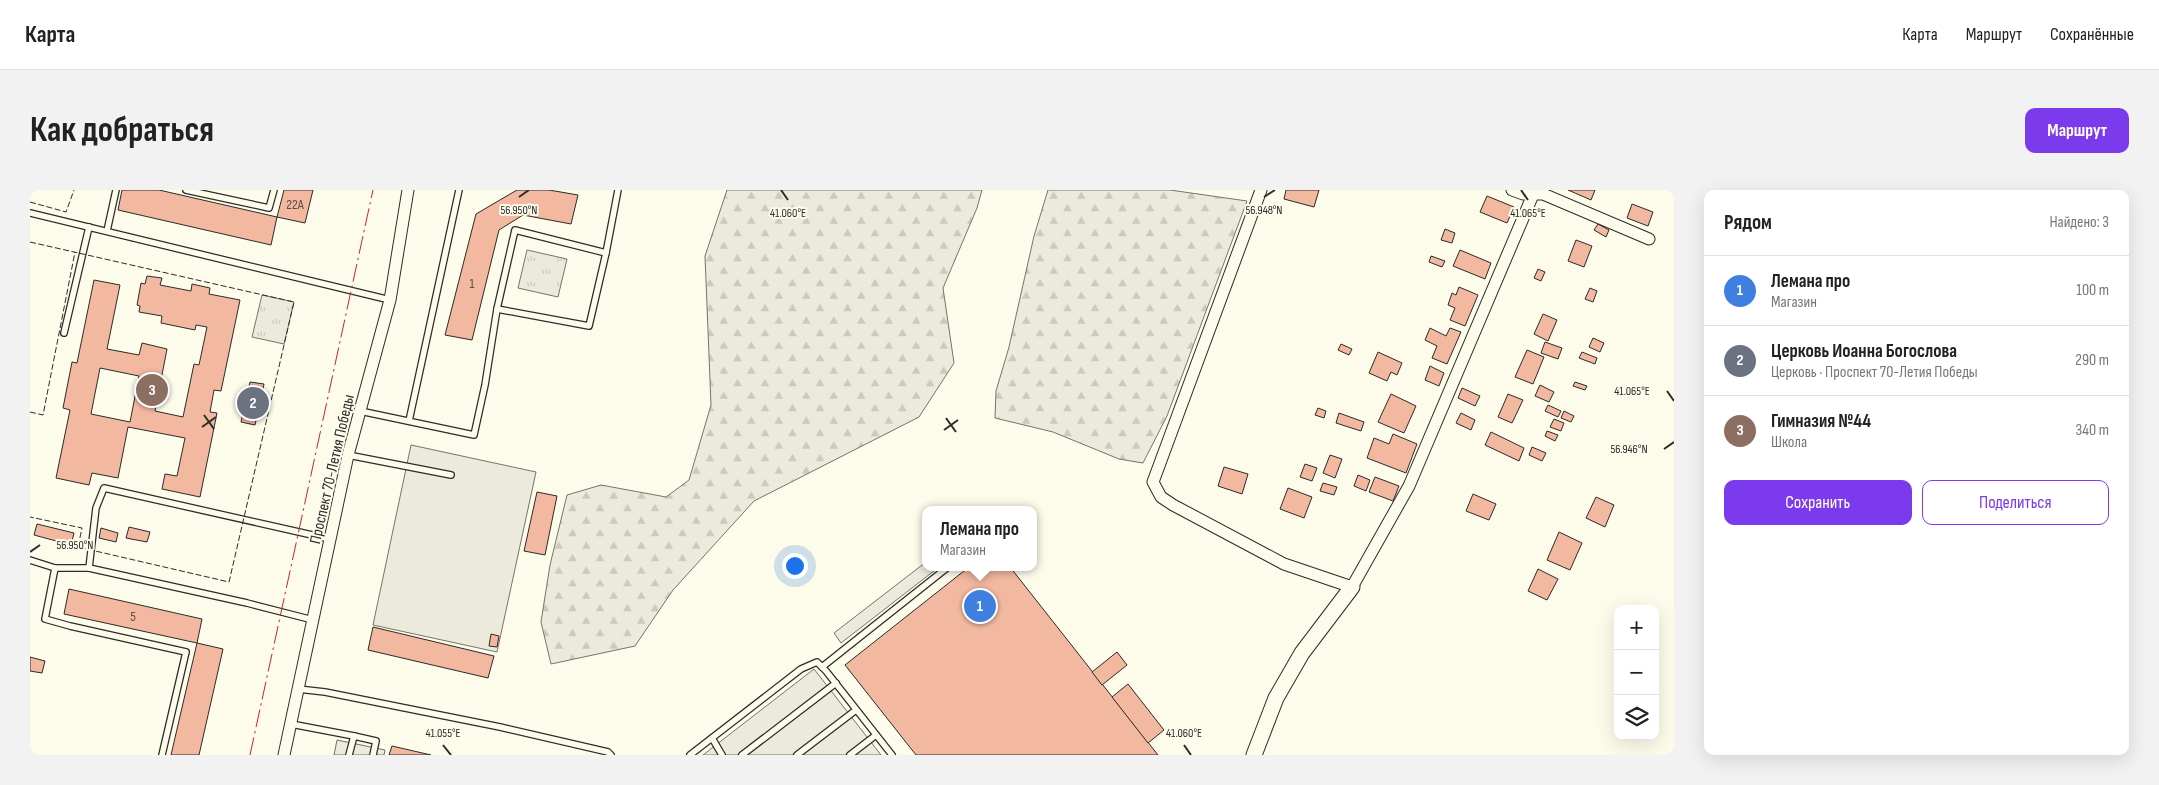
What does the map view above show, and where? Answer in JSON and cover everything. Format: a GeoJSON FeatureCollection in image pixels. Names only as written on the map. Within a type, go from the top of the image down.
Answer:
{"type":"FeatureCollection","features":[{"type":"Feature","properties":{"kind":"street","name":"Проспект 70-Летия Победы"},"geometry":{"type":"LineString","coordinates":[[284,755],[348,454],[390,300],[408,190]]}},
{"type":"Feature","properties":{"kind":"street"},"geometry":{"type":"LineString","coordinates":[[1261,190],[1153,482],[1161,497],[1173,505],[1284,564],[1352,587]]}},
{"type":"Feature","properties":{"kind":"street"},"geometry":{"type":"LineString","coordinates":[[1512,190],[1523,194],[1534,192],[1543,194],[1650,240]]}},
{"type":"Feature","properties":{"kind":"street"},"geometry":{"type":"LineString","coordinates":[[1254,755],[1276,698],[1302,653],[1352,587],[1409,486],[1534,192]]}},
{"type":"Feature","properties":{"kind":"lane"},"geometry":{"type":"LineString","coordinates":[[107,231],[116,190]]}},
{"type":"Feature","properties":{"kind":"lane"},"geometry":{"type":"LineString","coordinates":[[186,190],[269,208],[274,190]]}},
{"type":"Feature","properties":{"kind":"lane"},"geometry":{"type":"LineString","coordinates":[[409,421],[459,190]]}},
{"type":"Feature","properties":{"kind":"lane"},"geometry":{"type":"LineString","coordinates":[[497,309],[589,326],[618,190]]}},
{"type":"Feature","properties":{"kind":"lane"},"geometry":{"type":"LineString","coordinates":[[30,213],[390,300]]}},
{"type":"Feature","properties":{"kind":"lane"},"geometry":{"type":"LineString","coordinates":[[64,334],[89,227]]}},
{"type":"Feature","properties":{"kind":"lane"},"geometry":{"type":"LineString","coordinates":[[360,411],[474,435],[497,309],[515,230],[606,253]]}},
{"type":"Feature","properties":{"kind":"lane"},"geometry":{"type":"LineString","coordinates":[[348,454],[451,475]]}},
{"type":"Feature","properties":{"kind":"lane"},"geometry":{"type":"LineString","coordinates":[[88,568],[96,508],[104,488],[330,539]]}},
{"type":"Feature","properties":{"kind":"lane"},"geometry":{"type":"LineString","coordinates":[[30,560],[55,568],[88,568],[313,620]]}},
{"type":"Feature","properties":{"kind":"lane"},"geometry":{"type":"LineString","coordinates":[[55,568],[45,619],[186,652],[162,755]]}},
{"type":"Feature","properties":{"kind":"lane"},"geometry":{"type":"LineString","coordinates":[[822,667],[943,571]]}},
{"type":"Feature","properties":{"kind":"lane"},"geometry":{"type":"LineString","coordinates":[[690,755],[800,669],[817,662],[836,683],[892,755]]}},
{"type":"Feature","properties":{"kind":"lane"},"geometry":{"type":"LineString","coordinates":[[742,755],[836,683]]}},
{"type":"Feature","properties":{"kind":"lane"},"geometry":{"type":"LineString","coordinates":[[298,689],[325,692],[500,728],[608,752],[610,755]]}},
{"type":"Feature","properties":{"kind":"lane"},"geometry":{"type":"LineString","coordinates":[[797,755],[856,710]]}},
{"type":"Feature","properties":{"kind":"lane"},"geometry":{"type":"LineString","coordinates":[[291,724],[376,741],[372,755]]}},
{"type":"Feature","properties":{"kind":"lane"},"geometry":{"type":"LineString","coordinates":[[850,755],[876,735]]}},
{"type":"Feature","properties":{"kind":"lane"},"geometry":{"type":"LineString","coordinates":[[349,755],[354,736]]}},
{"type":"Feature","properties":{"kind":"lane"},"geometry":{"type":"LineString","coordinates":[[712,738],[722,755]]}},
{"type":"Feature","properties":{"kind":"green space"},"geometry":{"type":"Polygon","coordinates":[[[727,190],[982,190],[977,208],[943,288],[954,363],[919,417],[754,501],[673,590],[635,646],[551,664],[541,622],[550,565],[567,495],[601,485],[666,497],[689,480],[711,405],[705,256],[727,190]]]}},
{"type":"Feature","properties":{"kind":"green space"},"geometry":{"type":"Polygon","coordinates":[[[1048,190],[1170,190],[1247,201],[1167,416],[1143,463],[1119,459],[1053,432],[995,418],[996,391],[1009,347],[1034,236],[1048,190]]]}},
{"type":"Feature","properties":{"kind":"green space"},"geometry":{"type":"Polygon","coordinates":[[[527,250],[567,259],[558,297],[518,288],[527,250]]]}},
{"type":"Feature","properties":{"kind":"green space"},"geometry":{"type":"Polygon","coordinates":[[[262,295],[294,302],[284,344],[252,337],[262,295]]]}},
{"type":"Feature","properties":{"kind":"shaded area"},"geometry":{"type":"Polygon","coordinates":[[[411,445],[536,472],[497,652],[373,625],[411,445]]]}},
{"type":"Feature","properties":{"kind":"shaded area"},"geometry":{"type":"Polygon","coordinates":[[[922,565],[922,571],[934,571],[841,643],[834,633],[922,565]]]}},
{"type":"Feature","properties":{"kind":"shaded area"},"geometry":{"type":"Polygon","coordinates":[[[814,669],[881,755],[703,755],[814,669]]]}},
{"type":"Feature","properties":{"kind":"shaded area"},"geometry":{"type":"Polygon","coordinates":[[[337,740],[385,750],[384,755],[334,755],[337,740]]]}},
{"type":"Feature","properties":{"kind":"building"},"geometry":{"type":"Polygon","coordinates":[[[122,190],[159,190],[277,217],[271,245],[118,210],[122,190]]]}},
{"type":"Feature","properties":{"kind":"building"},"geometry":{"type":"Polygon","coordinates":[[[284,190],[313,190],[305,223],[277,217],[284,190]]]}},
{"type":"Feature","properties":{"kind":"building"},"geometry":{"type":"Polygon","coordinates":[[[517,190],[549,190],[578,195],[571,224],[523,215],[499,230],[472,340],[445,335],[476,214],[517,190]]]}},
{"type":"Feature","properties":{"kind":"building"},"geometry":{"type":"Polygon","coordinates":[[[1286,190],[1319,190],[1314,207],[1284,199],[1286,190]]]}},
{"type":"Feature","properties":{"kind":"building"},"geometry":{"type":"Polygon","coordinates":[[[1568,190],[1595,190],[1591,200],[1568,190]]]}},
{"type":"Feature","properties":{"kind":"building"},"geometry":{"type":"Polygon","coordinates":[[[1487,196],[1514,207],[1507,223],[1480,212],[1487,196]]]}},
{"type":"Feature","properties":{"kind":"building"},"geometry":{"type":"Polygon","coordinates":[[[1632,204],[1653,212],[1648,226],[1627,218],[1632,204]]]}},
{"type":"Feature","properties":{"kind":"building"},"geometry":{"type":"Polygon","coordinates":[[[1598,224],[1609,230],[1606,237],[1594,230],[1598,224]]]}},
{"type":"Feature","properties":{"kind":"building"},"geometry":{"type":"Polygon","coordinates":[[[1445,229],[1455,233],[1452,243],[1441,240],[1445,229]]]}},
{"type":"Feature","properties":{"kind":"building"},"geometry":{"type":"Polygon","coordinates":[[[1576,240],[1592,246],[1584,267],[1568,261],[1576,240]]]}},
{"type":"Feature","properties":{"kind":"building"},"geometry":{"type":"Polygon","coordinates":[[[1460,250],[1491,263],[1485,279],[1453,266],[1460,250]]]}},
{"type":"Feature","properties":{"kind":"building"},"geometry":{"type":"Polygon","coordinates":[[[1431,256],[1445,261],[1442,267],[1429,262],[1431,256]]]}},
{"type":"Feature","properties":{"kind":"building"},"geometry":{"type":"Polygon","coordinates":[[[1538,269],[1545,272],[1541,281],[1534,278],[1538,269]]]}},
{"type":"Feature","properties":{"kind":"building"},"geometry":{"type":"Polygon","coordinates":[[[147,276],[162,278],[160,285],[191,291],[192,284],[210,288],[209,294],[240,300],[221,391],[214,390],[210,412],[217,413],[200,497],[162,489],[165,474],[177,476],[185,438],[128,427],[118,478],[92,473],[89,485],[56,478],[70,410],[63,408],[72,362],[77,363],[94,280],[120,285],[107,349],[139,355],[142,343],[167,349],[155,411],[183,417],[194,364],[199,365],[207,327],[196,325],[195,330],[161,323],[162,316],[139,312],[140,306],[137,305],[141,283],[145,284],[147,276]],[[100,368],[91,414],[130,422],[139,376],[100,368]]]}},
{"type":"Feature","properties":{"kind":"building"},"geometry":{"type":"Polygon","coordinates":[[[1459,287],[1478,295],[1465,326],[1450,320],[1455,308],[1448,305],[1452,293],[1456,295],[1459,287]]]}},
{"type":"Feature","properties":{"kind":"building"},"geometry":{"type":"Polygon","coordinates":[[[1590,288],[1597,291],[1593,302],[1585,299],[1590,288]]]}},
{"type":"Feature","properties":{"kind":"building"},"geometry":{"type":"Polygon","coordinates":[[[1543,314],[1557,320],[1548,341],[1534,334],[1543,314]]]}},
{"type":"Feature","properties":{"kind":"building"},"geometry":{"type":"Polygon","coordinates":[[[1430,328],[1446,336],[1450,328],[1461,332],[1447,364],[1432,358],[1437,346],[1425,340],[1430,328]]]}},
{"type":"Feature","properties":{"kind":"building"},"geometry":{"type":"Polygon","coordinates":[[[1593,338],[1604,343],[1600,352],[1589,347],[1593,338]]]}},
{"type":"Feature","properties":{"kind":"building"},"geometry":{"type":"Polygon","coordinates":[[[1545,342],[1562,348],[1558,359],[1541,353],[1545,342]]]}},
{"type":"Feature","properties":{"kind":"building"},"geometry":{"type":"Polygon","coordinates":[[[1341,344],[1352,349],[1349,355],[1338,350],[1341,344]]]}},
{"type":"Feature","properties":{"kind":"building"},"geometry":{"type":"Polygon","coordinates":[[[1527,350],[1544,357],[1533,384],[1515,377],[1527,350]]]}},
{"type":"Feature","properties":{"kind":"building"},"geometry":{"type":"Polygon","coordinates":[[[1378,352],[1402,363],[1397,375],[1391,372],[1387,381],[1369,373],[1378,352]]]}},
{"type":"Feature","properties":{"kind":"building"},"geometry":{"type":"Polygon","coordinates":[[[1582,352],[1597,358],[1595,364],[1579,358],[1582,352]]]}},
{"type":"Feature","properties":{"kind":"building"},"geometry":{"type":"Polygon","coordinates":[[[1430,366],[1444,373],[1439,386],[1425,380],[1430,366]]]}},
{"type":"Feature","properties":{"kind":"building"},"geometry":{"type":"Polygon","coordinates":[[[250,382],[264,384],[255,425],[241,422],[250,382]]]}},
{"type":"Feature","properties":{"kind":"building"},"geometry":{"type":"Polygon","coordinates":[[[1575,382],[1587,386],[1585,390],[1573,386],[1575,382]]]}},
{"type":"Feature","properties":{"kind":"building"},"geometry":{"type":"Polygon","coordinates":[[[1540,385],[1554,392],[1549,402],[1535,396],[1540,385]]]}},
{"type":"Feature","properties":{"kind":"building"},"geometry":{"type":"Polygon","coordinates":[[[1462,388],[1480,396],[1475,406],[1458,398],[1462,388]]]}},
{"type":"Feature","properties":{"kind":"building"},"geometry":{"type":"Polygon","coordinates":[[[1391,394],[1416,406],[1404,433],[1378,422],[1391,394]]]}},
{"type":"Feature","properties":{"kind":"building"},"geometry":{"type":"Polygon","coordinates":[[[1508,394],[1523,400],[1512,423],[1498,417],[1508,394]]]}},
{"type":"Feature","properties":{"kind":"building"},"geometry":{"type":"Polygon","coordinates":[[[1548,405],[1561,411],[1558,417],[1545,411],[1548,405]]]}},
{"type":"Feature","properties":{"kind":"building"},"geometry":{"type":"Polygon","coordinates":[[[1318,408],[1326,411],[1324,418],[1315,415],[1318,408]]]}},
{"type":"Feature","properties":{"kind":"building"},"geometry":{"type":"Polygon","coordinates":[[[1564,411],[1574,416],[1571,422],[1561,418],[1564,411]]]}},
{"type":"Feature","properties":{"kind":"building"},"geometry":{"type":"Polygon","coordinates":[[[1339,413],[1364,422],[1361,431],[1336,423],[1339,413]]]}},
{"type":"Feature","properties":{"kind":"building"},"geometry":{"type":"Polygon","coordinates":[[[1461,413],[1475,420],[1471,430],[1456,423],[1461,413]]]}},
{"type":"Feature","properties":{"kind":"building"},"geometry":{"type":"Polygon","coordinates":[[[1554,419],[1564,423],[1561,431],[1550,427],[1554,419]]]}},
{"type":"Feature","properties":{"kind":"building"},"geometry":{"type":"Polygon","coordinates":[[[1547,431],[1558,435],[1555,441],[1545,436],[1547,431]]]}},
{"type":"Feature","properties":{"kind":"building"},"geometry":{"type":"Polygon","coordinates":[[[1491,432],[1524,448],[1519,461],[1485,445],[1491,432]]]}},
{"type":"Feature","properties":{"kind":"building"},"geometry":{"type":"Polygon","coordinates":[[[1393,434],[1417,444],[1406,473],[1367,458],[1374,438],[1389,444],[1393,434]]]}},
{"type":"Feature","properties":{"kind":"building"},"geometry":{"type":"Polygon","coordinates":[[[1532,447],[1546,453],[1542,461],[1529,455],[1532,447]]]}},
{"type":"Feature","properties":{"kind":"building"},"geometry":{"type":"Polygon","coordinates":[[[1330,455],[1342,459],[1335,478],[1323,473],[1330,455]]]}},
{"type":"Feature","properties":{"kind":"building"},"geometry":{"type":"Polygon","coordinates":[[[1305,464],[1317,468],[1312,481],[1300,477],[1305,464]]]}},
{"type":"Feature","properties":{"kind":"building"},"geometry":{"type":"Polygon","coordinates":[[[1224,467],[1248,474],[1242,494],[1218,486],[1224,467]]]}},
{"type":"Feature","properties":{"kind":"building"},"geometry":{"type":"Polygon","coordinates":[[[1358,475],[1370,480],[1366,491],[1354,486],[1358,475]]]}},
{"type":"Feature","properties":{"kind":"building"},"geometry":{"type":"Polygon","coordinates":[[[1375,477],[1399,486],[1393,501],[1369,492],[1375,477]]]}},
{"type":"Feature","properties":{"kind":"building"},"geometry":{"type":"Polygon","coordinates":[[[1323,483],[1337,487],[1334,495],[1320,491],[1323,483]]]}},
{"type":"Feature","properties":{"kind":"building"},"geometry":{"type":"Polygon","coordinates":[[[1288,488],[1312,497],[1304,518],[1280,509],[1288,488]]]}},
{"type":"Feature","properties":{"kind":"building"},"geometry":{"type":"Polygon","coordinates":[[[537,492],[557,496],[545,555],[524,551],[537,492]]]}},
{"type":"Feature","properties":{"kind":"building"},"geometry":{"type":"Polygon","coordinates":[[[1473,494],[1496,504],[1489,520],[1466,511],[1473,494]]]}},
{"type":"Feature","properties":{"kind":"building"},"geometry":{"type":"Polygon","coordinates":[[[1596,497],[1614,505],[1605,527],[1586,518],[1596,497]]]}},
{"type":"Feature","properties":{"kind":"building"},"geometry":{"type":"Polygon","coordinates":[[[37,524],[74,533],[71,545],[34,535],[37,524]]]}},
{"type":"Feature","properties":{"kind":"building"},"geometry":{"type":"Polygon","coordinates":[[[129,527],[150,532],[147,542],[126,538],[129,527]]]}},
{"type":"Feature","properties":{"kind":"building"},"geometry":{"type":"Polygon","coordinates":[[[101,528],[118,533],[116,542],[99,538],[101,528]]]}},
{"type":"Feature","properties":{"kind":"building"},"geometry":{"type":"Polygon","coordinates":[[[1559,532],[1582,543],[1570,570],[1547,560],[1559,532]]]}},
{"type":"Feature","properties":{"kind":"building"},"geometry":{"type":"Polygon","coordinates":[[[1538,569],[1558,579],[1547,600],[1528,591],[1538,569]]]}},
{"type":"Feature","properties":{"kind":"building"},"geometry":{"type":"Polygon","coordinates":[[[964,571],[1013,571],[1158,755],[916,755],[845,665],[964,571]]]}},
{"type":"Feature","properties":{"kind":"building"},"geometry":{"type":"Polygon","coordinates":[[[69,589],[202,619],[197,643],[64,614],[69,589]]]}},
{"type":"Feature","properties":{"kind":"building"},"geometry":{"type":"Polygon","coordinates":[[[373,627],[494,656],[488,678],[368,650],[373,627]]]}},
{"type":"Feature","properties":{"kind":"building"},"geometry":{"type":"Polygon","coordinates":[[[491,634],[499,636],[497,647],[489,646],[491,634]]]}},
{"type":"Feature","properties":{"kind":"building"},"geometry":{"type":"Polygon","coordinates":[[[197,643],[223,649],[199,755],[171,755],[197,643]]]}},
{"type":"Feature","properties":{"kind":"building"},"geometry":{"type":"Polygon","coordinates":[[[1117,652],[1127,665],[1102,685],[1092,672],[1117,652]]]}},
{"type":"Feature","properties":{"kind":"building"},"geometry":{"type":"Polygon","coordinates":[[[30,657],[45,661],[42,673],[30,671],[30,657]]]}},
{"type":"Feature","properties":{"kind":"building"},"geometry":{"type":"Polygon","coordinates":[[[1128,684],[1164,730],[1148,743],[1112,697],[1128,684]]]}},
{"type":"Feature","properties":{"kind":"building"},"geometry":{"type":"Polygon","coordinates":[[[392,746],[431,755],[389,755],[392,746]]]}},
{"type":"Feature","properties":{"kind":"fence"},"geometry":{"type":"LineString","coordinates":[[30,202],[66,212],[74,190]]}},
{"type":"Feature","properties":{"kind":"fence"},"geometry":{"type":"LineString","coordinates":[[30,242],[294,302],[229,582],[78,547],[82,528],[30,517]]}},
{"type":"Feature","properties":{"kind":"fence"},"geometry":{"type":"LineString","coordinates":[[30,412],[43,415],[75,252]]}},
{"type":"Feature","properties":{"kind":"power"},"geometry":{"type":"LineString","coordinates":[[250,755],[373,190]]}},
{"type":"Feature","properties":{"kind":"place","name":"Гимназия №44"},"geometry":{"type":"Point","coordinates":[152,390]}},
{"type":"Feature","properties":{"kind":"place","name":"Церковь Иоанна Богослова"},"geometry":{"type":"Point","coordinates":[253,403]}},
{"type":"Feature","properties":{"kind":"place","name":"Лемана про"},"geometry":{"type":"Point","coordinates":[980,606]}}]}
